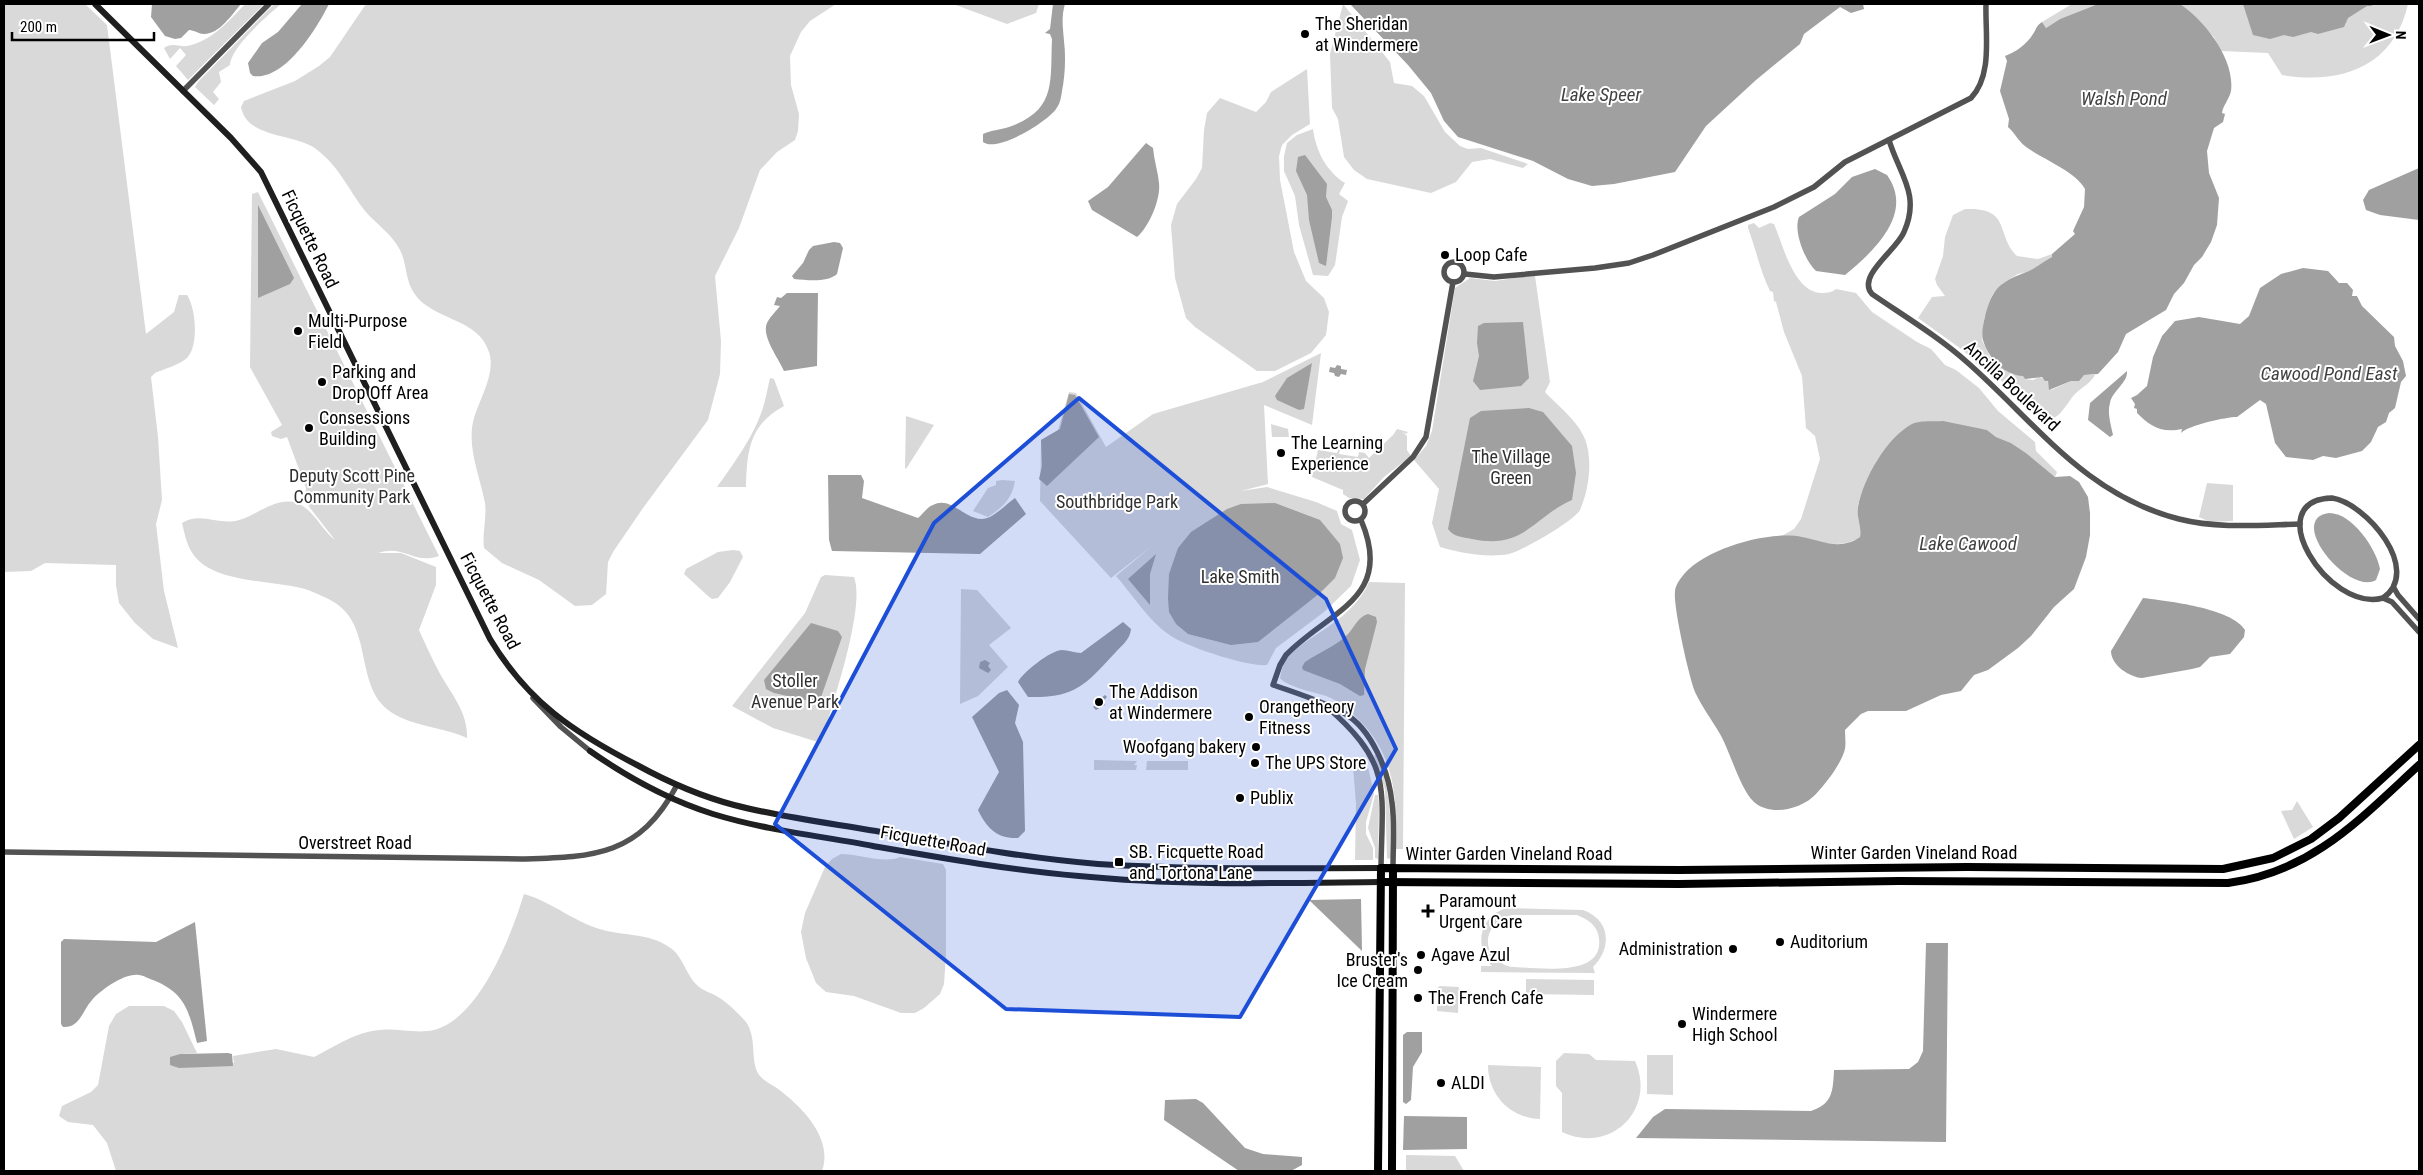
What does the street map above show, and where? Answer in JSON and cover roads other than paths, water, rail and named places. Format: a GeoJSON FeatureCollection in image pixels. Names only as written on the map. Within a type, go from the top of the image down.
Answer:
{"type":"FeatureCollection","features":[{"type":"Feature","properties":{"kind":"main road","name":"Ficquette Road"},"geometry":{"type":"LineString","coordinates":[[95,4],[231,138],[260,172],[496,649],[524,687],[552,714],[579,733],[678,786],[707,797],[757,810],[976,849],[1045,859],[1162,867],[1381,868]]}},
{"type":"Feature","properties":{"kind":"main road","name":"Winter Garden Vineland Road"},"geometry":{"type":"LineString","coordinates":[[1378,1171],[1381,868],[1689,870],[1900,867],[2206,870],[2249,865],[2281,855],[2319,834],[2419,745]]}},
{"type":"Feature","properties":{"kind":"main road","name":"Ficquette Road"},"geometry":{"type":"LineString","coordinates":[[590,751],[615,768],[671,798],[713,814],[744,822],[963,861],[1048,873],[1167,881],[1381,882]]}},
{"type":"Feature","properties":{"kind":"main road","name":"Winter Garden Vineland Road"},"geometry":{"type":"LineString","coordinates":[[1381,882],[1679,884],[1899,881],[2202,884],[2254,878],[2296,864],[2326,847],[2419,765]]}},
{"type":"Feature","properties":{"kind":"main road"},"geometry":{"type":"LineString","coordinates":[[1899,881],[1900,867]]}},
{"type":"Feature","properties":{"kind":"main road"},"geometry":{"type":"LineString","coordinates":[[1392,882],[1393,868]]}},
{"type":"Feature","properties":{"kind":"main road","name":"Winter Garden Vineland Road"},"geometry":{"type":"LineString","coordinates":[[1392,882],[1392,1171]]}},
{"type":"Feature","properties":{"kind":"street"},"geometry":{"type":"LineString","coordinates":[[183,92],[269,4]]}},
{"type":"Feature","properties":{"kind":"street"},"geometry":{"type":"LineString","coordinates":[[1465,274],[1494,277],[1607,266],[1640,260],[1774,208],[1814,187],[1849,160],[1964,104],[1977,91],[1985,68],[1986,4]]}},
{"type":"Feature","properties":{"kind":"street","name":"Ancilla Boulevard"},"geometry":{"type":"LineString","coordinates":[[1889,140],[1908,184],[1910,213],[1905,231],[1898,244],[1868,277],[1868,288],[1872,294],[1962,358],[2074,465],[2109,489],[2157,512],[2188,521],[2213,525],[2300,524]]}},
{"type":"Feature","properties":{"kind":"street"},"geometry":{"type":"LineString","coordinates":[[1453,282],[1445,276],[1444,271],[1448,264],[1459,263],[1463,266],[1465,274]]}},
{"type":"Feature","properties":{"kind":"street"},"geometry":{"type":"LineString","coordinates":[[1453,282],[1460,280],[1465,274]]}},
{"type":"Feature","properties":{"kind":"street"},"geometry":{"type":"LineString","coordinates":[[1363,504],[1414,457],[1426,437],[1453,282]]}},
{"type":"Feature","properties":{"kind":"street"},"geometry":{"type":"LineString","coordinates":[[2383,598],[2394,588],[2396,566],[2388,545],[2377,529],[2353,506],[2340,500],[2323,499],[2308,507],[2300,524],[2300,538],[2304,549],[2333,583],[2347,592],[2361,597],[2383,598],[2392,602],[2419,632]]}},
{"type":"Feature","properties":{"kind":"street"},"geometry":{"type":"LineString","coordinates":[[1362,520],[1355,522],[1348,519],[1345,509],[1352,502],[1358,501],[1363,504],[1366,512],[1362,520],[1368,538],[1370,557],[1367,575],[1360,591],[1350,606],[1286,655],[1280,665],[1273,685],[1320,702],[1346,714],[1361,728],[1372,745],[1384,771],[1392,802],[1393,868]]}},
{"type":"Feature","properties":{"kind":"street"},"geometry":{"type":"LineString","coordinates":[[2394,588],[2398,596],[2419,619]]}},
{"type":"Feature","properties":{"kind":"street","name":"Ficquette Road"},"geometry":{"type":"LineString","coordinates":[[524,687],[561,727],[590,751]]}},
{"type":"Feature","properties":{"kind":"street"},"geometry":{"type":"LineString","coordinates":[[1320,702],[1352,729],[1367,749],[1380,778],[1383,806],[1381,868]]}},
{"type":"Feature","properties":{"kind":"street","name":"Overstreet Road"},"geometry":{"type":"LineString","coordinates":[[4,852],[175,856],[573,858],[596,854],[627,842],[650,824],[678,786]]}},
{"type":"Feature","properties":{"kind":"water"},"geometry":{"type":"Polygon","coordinates":[[[152,4],[241,4],[225,23],[215,31],[204,34],[189,30],[181,38],[175,39],[165,36],[151,17],[152,4]]]}},
{"type":"Feature","properties":{"kind":"water"},"geometry":{"type":"Polygon","coordinates":[[[302,4],[329,4],[308,39],[288,62],[277,70],[265,75],[253,76],[250,73],[248,63],[262,43],[278,32],[302,4]]]}},
{"type":"Feature","properties":{"kind":"water"},"geometry":{"type":"Polygon","coordinates":[[[1053,4],[1065,4],[1063,14],[1064,73],[1061,96],[1056,109],[1033,128],[1010,140],[990,144],[983,142],[983,134],[1009,127],[1025,120],[1036,112],[1043,103],[1048,93],[1050,81],[1052,39],[1050,34],[1045,33],[1050,29],[1053,4]]]}},
{"type":"Feature","properties":{"kind":"water","name":"Lake Speer"},"geometry":{"type":"Polygon","coordinates":[[[1350,4],[1863,4],[1864,9],[1851,13],[1840,7],[1804,34],[1800,44],[1756,80],[1706,126],[1675,172],[1614,184],[1592,186],[1568,179],[1533,161],[1458,137],[1444,121],[1431,93],[1408,65],[1350,4]]]}},
{"type":"Feature","properties":{"kind":"water","name":"Walsh Pond"},"geometry":{"type":"Polygon","coordinates":[[[2098,4],[2180,4],[2199,20],[2223,54],[2231,79],[2231,91],[2222,113],[2225,114],[2223,122],[2214,128],[2207,151],[2209,173],[2219,198],[2217,225],[2211,242],[2202,257],[2194,265],[2184,283],[2174,294],[2166,310],[2126,334],[2118,352],[2098,374],[2084,375],[2079,381],[2071,381],[2049,390],[2048,381],[2045,381],[2042,377],[2025,379],[2023,376],[2003,369],[1993,359],[1985,347],[1982,336],[1985,316],[1989,302],[2001,285],[2032,270],[2052,257],[2052,254],[2075,234],[2073,231],[2084,207],[2085,189],[2075,177],[2026,147],[2013,133],[2008,127],[2009,119],[2000,91],[2007,61],[2005,56],[2017,50],[2031,38],[2040,23],[2042,22],[2046,28],[2060,19],[2098,4]]]}},
{"type":"Feature","properties":{"kind":"water"},"geometry":{"type":"Polygon","coordinates":[[[2243,4],[2374,4],[2367,6],[2348,18],[2344,27],[2318,34],[2311,32],[2293,37],[2284,35],[2270,39],[2253,35],[2243,4]]]}},
{"type":"Feature","properties":{"kind":"water"},"geometry":{"type":"Polygon","coordinates":[[[1146,143],[1153,148],[1159,190],[1156,204],[1146,227],[1137,237],[1092,210],[1088,201],[1108,187],[1146,143]]]}},
{"type":"Feature","properties":{"kind":"water"},"geometry":{"type":"Polygon","coordinates":[[[1305,155],[1327,184],[1326,197],[1332,210],[1326,266],[1319,263],[1309,220],[1307,195],[1296,171],[1298,157],[1305,155]]]}},
{"type":"Feature","properties":{"kind":"water"},"geometry":{"type":"Polygon","coordinates":[[[2419,168],[2419,220],[2380,215],[2366,210],[2363,200],[2369,190],[2419,168]]]}},
{"type":"Feature","properties":{"kind":"water"},"geometry":{"type":"Polygon","coordinates":[[[1875,169],[1887,175],[1894,190],[1896,204],[1893,218],[1887,231],[1878,244],[1845,275],[1816,271],[1801,246],[1798,230],[1799,217],[1835,194],[1852,177],[1875,169]]]}},
{"type":"Feature","properties":{"kind":"water"},"geometry":{"type":"Polygon","coordinates":[[[258,205],[294,278],[290,284],[258,298],[258,205]]]}},
{"type":"Feature","properties":{"kind":"water"},"geometry":{"type":"Polygon","coordinates":[[[834,242],[840,243],[843,248],[837,274],[822,280],[794,279],[792,276],[803,263],[813,246],[834,242]]]}},
{"type":"Feature","properties":{"kind":"water","name":"Cawood Pond East"},"geometry":{"type":"Polygon","coordinates":[[[2303,268],[2328,271],[2339,283],[2347,283],[2353,290],[2352,296],[2357,296],[2362,306],[2394,337],[2395,346],[2403,361],[2406,376],[2401,382],[2395,408],[2389,413],[2386,422],[2378,427],[2371,442],[2362,451],[2336,458],[2323,456],[2313,460],[2286,457],[2275,443],[2266,404],[2260,400],[2237,417],[2199,424],[2181,433],[2182,429],[2167,430],[2155,427],[2137,413],[2131,398],[2147,386],[2153,357],[2162,336],[2175,321],[2199,317],[2240,324],[2249,316],[2260,288],[2281,274],[2303,268]]]}},
{"type":"Feature","properties":{"kind":"water"},"geometry":{"type":"Polygon","coordinates":[[[787,293],[818,293],[817,366],[784,371],[768,341],[766,334],[767,323],[780,306],[774,305],[777,297],[781,298],[787,293]]]}},
{"type":"Feature","properties":{"kind":"water"},"geometry":{"type":"Polygon","coordinates":[[[1523,322],[1529,378],[1521,386],[1480,390],[1473,381],[1479,356],[1477,343],[1478,326],[1484,323],[1523,322]]]}},
{"type":"Feature","properties":{"kind":"water"},"geometry":{"type":"Polygon","coordinates":[[[1312,363],[1304,409],[1299,410],[1277,400],[1275,396],[1287,378],[1312,363]]]}},
{"type":"Feature","properties":{"kind":"water"},"geometry":{"type":"Polygon","coordinates":[[[1337,365],[1341,366],[1341,369],[1347,370],[1346,375],[1341,374],[1339,377],[1329,372],[1330,367],[1335,368],[1337,365]]]}},
{"type":"Feature","properties":{"kind":"water"},"geometry":{"type":"Polygon","coordinates":[[[2127,371],[2125,379],[2111,399],[2109,415],[2113,435],[2110,437],[2088,420],[2090,403],[2127,371]]]}},
{"type":"Feature","properties":{"kind":"water"},"geometry":{"type":"Polygon","coordinates":[[[1069,394],[1075,395],[1099,437],[1047,486],[1039,479],[1042,466],[1041,440],[1060,429],[1069,394]]]}},
{"type":"Feature","properties":{"kind":"water"},"geometry":{"type":"Polygon","coordinates":[[[1529,408],[1543,412],[1572,446],[1576,473],[1572,500],[1558,507],[1516,536],[1504,540],[1472,539],[1453,534],[1448,529],[1470,418],[1481,411],[1529,408]]]}},
{"type":"Feature","properties":{"kind":"water","name":"Lake Cawood"},"geometry":{"type":"Polygon","coordinates":[[[1943,421],[1987,430],[2026,453],[2055,477],[2070,476],[2079,482],[2088,497],[2090,535],[2086,557],[2074,589],[2054,607],[2031,636],[2018,648],[1988,670],[1974,675],[1961,691],[1941,695],[1906,711],[1868,711],[1861,714],[1845,730],[1845,749],[1837,767],[1816,794],[1803,804],[1777,810],[1761,807],[1754,802],[1744,788],[1724,741],[1695,692],[1679,626],[1675,600],[1677,585],[1691,568],[1704,558],[1719,550],[1754,539],[1788,536],[1838,544],[1853,541],[1860,537],[1858,507],[1861,496],[1871,472],[1885,449],[1903,430],[1912,424],[1943,421]]]}},
{"type":"Feature","properties":{"kind":"water"},"geometry":{"type":"Polygon","coordinates":[[[828,475],[861,475],[864,481],[862,498],[918,518],[929,507],[940,503],[954,507],[975,518],[982,519],[990,517],[1015,498],[1026,514],[980,554],[832,551],[829,540],[828,475]]]}},
{"type":"Feature","properties":{"kind":"water","name":"Lake Smith"},"geometry":{"type":"Polygon","coordinates":[[[1275,503],[1320,520],[1340,544],[1343,558],[1335,578],[1320,593],[1258,642],[1231,645],[1188,634],[1176,624],[1169,612],[1169,574],[1178,548],[1191,532],[1227,509],[1241,504],[1275,503]]]}},
{"type":"Feature","properties":{"kind":"water"},"geometry":{"type":"Polygon","coordinates":[[[2329,513],[2346,519],[2362,533],[2378,561],[2380,569],[2376,580],[2364,582],[2351,577],[2326,555],[2317,541],[2314,528],[2317,518],[2329,513]]]}},
{"type":"Feature","properties":{"kind":"water"},"geometry":{"type":"Polygon","coordinates":[[[1156,554],[1150,574],[1150,605],[1128,579],[1156,554]]]}},
{"type":"Feature","properties":{"kind":"water"},"geometry":{"type":"Polygon","coordinates":[[[2143,598],[2198,607],[2227,616],[2238,622],[2245,630],[2244,637],[2230,654],[2210,657],[2200,667],[2142,678],[2126,673],[2114,661],[2111,651],[2143,598]]]}},
{"type":"Feature","properties":{"kind":"water"},"geometry":{"type":"Polygon","coordinates":[[[1368,614],[1376,617],[1377,622],[1365,669],[1364,695],[1360,696],[1340,684],[1303,670],[1302,667],[1305,662],[1341,640],[1361,618],[1368,614]]]}},
{"type":"Feature","properties":{"kind":"water"},"geometry":{"type":"Polygon","coordinates":[[[1123,622],[1131,629],[1127,639],[1086,682],[1077,688],[1057,695],[1028,697],[1018,682],[1037,663],[1057,651],[1064,650],[1081,653],[1123,622]]]}},
{"type":"Feature","properties":{"kind":"water"},"geometry":{"type":"Polygon","coordinates":[[[811,623],[838,631],[842,637],[819,703],[774,693],[766,689],[764,680],[811,623]]]}},
{"type":"Feature","properties":{"kind":"water"},"geometry":{"type":"Polygon","coordinates":[[[985,660],[990,663],[988,666],[991,670],[988,673],[979,668],[980,662],[985,660]]]}},
{"type":"Feature","properties":{"kind":"water"},"geometry":{"type":"Polygon","coordinates":[[[1007,690],[1019,705],[1015,723],[1023,742],[1025,831],[1018,838],[1005,837],[994,832],[985,823],[978,810],[999,772],[972,717],[999,693],[1007,690]]]}},
{"type":"Feature","properties":{"kind":"water","name":"The Addison at Windermere"},"geometry":{"type":"Polygon","coordinates":[[[1105,695],[1107,697],[1103,701],[1105,705],[1096,710],[1093,707],[1096,704],[1095,700],[1105,695]]]}},
{"type":"Feature","properties":{"kind":"water"},"geometry":{"type":"Polygon","coordinates":[[[1361,899],[1362,951],[1309,900],[1361,899]]]}},
{"type":"Feature","properties":{"kind":"water"},"geometry":{"type":"Polygon","coordinates":[[[195,922],[207,1041],[197,1043],[188,1013],[179,997],[173,991],[164,985],[139,975],[120,979],[107,987],[92,1000],[77,1022],[69,1027],[63,1027],[61,1024],[61,942],[64,939],[156,942],[195,922]]]}},
{"type":"Feature","properties":{"kind":"water"},"geometry":{"type":"Polygon","coordinates":[[[1926,943],[1948,943],[1946,1142],[1636,1138],[1653,1117],[1665,1109],[1811,1111],[1828,1100],[1832,1090],[1834,1070],[1909,1069],[1918,1062],[1923,1051],[1926,943]]]}},
{"type":"Feature","properties":{"kind":"water"},"geometry":{"type":"Polygon","coordinates":[[[1407,1032],[1422,1032],[1422,1052],[1413,1067],[1411,1100],[1406,1104],[1403,1102],[1403,1035],[1407,1032]]]}},
{"type":"Feature","properties":{"kind":"water"},"geometry":{"type":"Polygon","coordinates":[[[180,1054],[232,1054],[233,1066],[179,1068],[170,1065],[170,1057],[180,1054]]]}},
{"type":"Feature","properties":{"kind":"water"},"geometry":{"type":"Polygon","coordinates":[[[1196,1099],[1203,1103],[1245,1148],[1263,1154],[1302,1157],[1302,1165],[1291,1171],[1239,1171],[1164,1120],[1165,1100],[1196,1099]]]}},
{"type":"Feature","properties":{"kind":"water"},"geometry":{"type":"Polygon","coordinates":[[[1404,1116],[1467,1117],[1467,1149],[1403,1150],[1404,1116]]]}},
{"type":"Feature","properties":{"kind":"place","name":"The Sheridan at Windermere"},"geometry":{"type":"Point","coordinates":[1305,34]}},
{"type":"Feature","properties":{"kind":"place","name":"Loop Cafe"},"geometry":{"type":"Point","coordinates":[1445,255]}},
{"type":"Feature","properties":{"kind":"place","name":"Multi-Purpose Field"},"geometry":{"type":"Point","coordinates":[298,331]}},
{"type":"Feature","properties":{"kind":"place","name":"Parking and Drop Off Area"},"geometry":{"type":"Point","coordinates":[322,382]}},
{"type":"Feature","properties":{"kind":"place","name":"Consessions Building"},"geometry":{"type":"Point","coordinates":[309,428]}},
{"type":"Feature","properties":{"kind":"place","name":"The Learning Experience"},"geometry":{"type":"Point","coordinates":[1281,453]}},
{"type":"Feature","properties":{"kind":"place","name":"The Addison at Windermere"},"geometry":{"type":"Point","coordinates":[1099,702]}},
{"type":"Feature","properties":{"kind":"place","name":"Orangetheory Fitness"},"geometry":{"type":"Point","coordinates":[1249,717]}},
{"type":"Feature","properties":{"kind":"place","name":"Woofgang bakery"},"geometry":{"type":"Point","coordinates":[1256,747]}},
{"type":"Feature","properties":{"kind":"place","name":"The UPS Store"},"geometry":{"type":"Point","coordinates":[1255,763]}},
{"type":"Feature","properties":{"kind":"place","name":"Publix"},"geometry":{"type":"Point","coordinates":[1240,798]}},
{"type":"Feature","properties":{"kind":"place","name":"SB. Ficquette Road and Tortona Lane"},"geometry":{"type":"Point","coordinates":[1119,862]}},
{"type":"Feature","properties":{"kind":"place","name":"Paramount Urgent Care"},"geometry":{"type":"Point","coordinates":[1428,911]}},
{"type":"Feature","properties":{"kind":"place","name":"Auditorium"},"geometry":{"type":"Point","coordinates":[1780,942]}},
{"type":"Feature","properties":{"kind":"place","name":"Administration"},"geometry":{"type":"Point","coordinates":[1733,949]}},
{"type":"Feature","properties":{"kind":"place","name":"Agave Azul"},"geometry":{"type":"Point","coordinates":[1421,955]}},
{"type":"Feature","properties":{"kind":"place","name":"Bruster's Ice Cream"},"geometry":{"type":"Point","coordinates":[1418,970]}},
{"type":"Feature","properties":{"kind":"place","name":"The French Cafe"},"geometry":{"type":"Point","coordinates":[1418,998]}},
{"type":"Feature","properties":{"kind":"place","name":"Windermere High School"},"geometry":{"type":"Point","coordinates":[1682,1024]}},
{"type":"Feature","properties":{"kind":"place","name":"ALDI"},"geometry":{"type":"Point","coordinates":[1441,1083]}},
{"type":"Feature","properties":{"kind":"park label","name":"The Village Green"},"geometry":{"type":"Point","coordinates":[1511,467]}},
{"type":"Feature","properties":{"kind":"park label","name":"Deputy Scott Pine Community Park"},"geometry":{"type":"Point","coordinates":[352,486]}},
{"type":"Feature","properties":{"kind":"park label","name":"Southbridge Park"},"geometry":{"type":"Point","coordinates":[1117,502]}},
{"type":"Feature","properties":{"kind":"park label","name":"Stoller Avenue Park"},"geometry":{"type":"Point","coordinates":[795,691]}}]}
